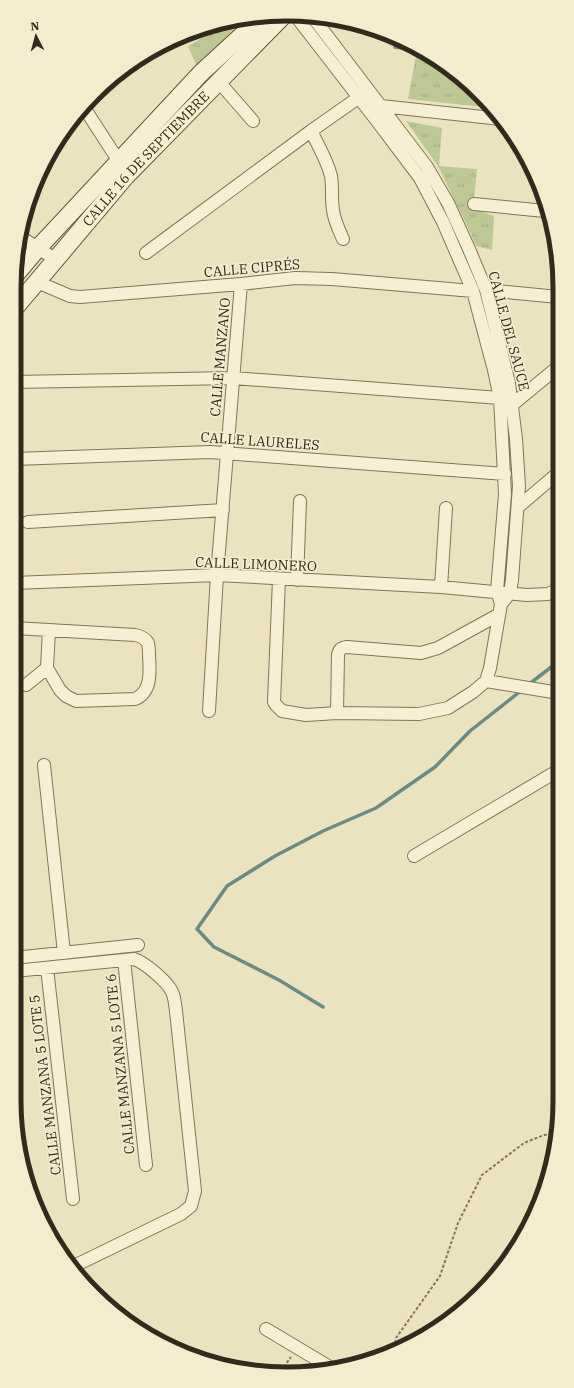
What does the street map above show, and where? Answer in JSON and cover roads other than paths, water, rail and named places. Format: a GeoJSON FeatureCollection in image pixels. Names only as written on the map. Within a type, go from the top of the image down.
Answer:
{"type":"FeatureCollection","features":[{"type":"Feature","properties":{"kind":"main road","name":"CALLE 16 DE SEPTIEMBRE"},"geometry":{"type":"LineString","coordinates":[[21,301],[126,176],[278,22]]}},
{"type":"Feature","properties":{"kind":"main road","name":"CALLE 16 DE SEPTIEMBRE"},"geometry":{"type":"LineString","coordinates":[[22,267],[118,160],[201,73],[256,23]]}},
{"type":"Feature","properties":{"kind":"street","name":"CALLE DEL SAUCE"},"geometry":{"type":"LineString","coordinates":[[300,22],[420,178],[443,222],[473,291],[500,398],[505,474],[505,494],[497,592],[500,610],[490,668],[486,681]]}},
{"type":"Feature","properties":{"kind":"street","name":"CALLE DEL SAUCE"},"geometry":{"type":"LineString","coordinates":[[317,23],[420,156],[448,203],[470,249],[486,290],[505,363],[513,404],[519,486],[510,593]]}},
{"type":"Feature","properties":{"kind":"street"},"geometry":{"type":"LineString","coordinates":[[219,82],[253,121]]}},
{"type":"Feature","properties":{"kind":"street"},"geometry":{"type":"LineString","coordinates":[[146,254],[311,131],[358,98]]}},
{"type":"Feature","properties":{"kind":"street"},"geometry":{"type":"LineString","coordinates":[[367,108],[381,106],[493,119]]}},
{"type":"Feature","properties":{"kind":"street"},"geometry":{"type":"LineString","coordinates":[[87,112],[118,160]]}},
{"type":"Feature","properties":{"kind":"street"},"geometry":{"type":"LineString","coordinates":[[311,131],[327,165],[330,175],[335,222],[343,239]]}},
{"type":"Feature","properties":{"kind":"street"},"geometry":{"type":"LineString","coordinates":[[474,204],[542,211]]}},
{"type":"Feature","properties":{"kind":"street"},"geometry":{"type":"LineString","coordinates":[[25,240],[55,259]]}},
{"type":"Feature","properties":{"kind":"street","name":"CALLE CIPRÉS"},"geometry":{"type":"LineString","coordinates":[[37,282],[70,296],[80,297],[241,284],[270,280],[313,278],[473,291]]}},
{"type":"Feature","properties":{"kind":"street","name":"CALLE MANZANO"},"geometry":{"type":"LineString","coordinates":[[209,711],[217,576],[241,284]]}},
{"type":"Feature","properties":{"kind":"street"},"geometry":{"type":"LineString","coordinates":[[486,290],[553,297]]}},
{"type":"Feature","properties":{"kind":"street"},"geometry":{"type":"LineString","coordinates":[[513,404],[553,371]]}},
{"type":"Feature","properties":{"kind":"street"},"geometry":{"type":"LineString","coordinates":[[21,382],[233,378],[500,398]]}},
{"type":"Feature","properties":{"kind":"street","name":"CALLE LAURELES"},"geometry":{"type":"LineString","coordinates":[[21,460],[173,452],[210,452],[505,474]]}},
{"type":"Feature","properties":{"kind":"street"},"geometry":{"type":"LineString","coordinates":[[518,507],[553,477]]}},
{"type":"Feature","properties":{"kind":"street"},"geometry":{"type":"LineString","coordinates":[[297,580],[300,501]]}},
{"type":"Feature","properties":{"kind":"street"},"geometry":{"type":"LineString","coordinates":[[441,587],[446,508]]}},
{"type":"Feature","properties":{"kind":"street"},"geometry":{"type":"LineString","coordinates":[[28,522],[223,510]]}},
{"type":"Feature","properties":{"kind":"street","name":"CALLE LIMONERO"},"geometry":{"type":"LineString","coordinates":[[21,583],[217,576],[441,587],[542,595],[553,592]]}},
{"type":"Feature","properties":{"kind":"street"},"geometry":{"type":"LineString","coordinates":[[279,579],[274,702],[282,711],[306,715],[336,713],[419,714],[448,708],[473,692],[486,681],[553,692]]}},
{"type":"Feature","properties":{"kind":"street"},"geometry":{"type":"LineString","coordinates":[[336,713],[339,650],[347,647],[421,653],[438,648],[500,610],[510,593]]}},
{"type":"Feature","properties":{"kind":"street"},"geometry":{"type":"LineString","coordinates":[[21,628],[49,630],[135,635],[140,636],[148,645],[150,678],[146,689],[139,697],[135,699],[76,701],[66,696],[60,690],[47,668],[49,630]]}},
{"type":"Feature","properties":{"kind":"street"},"geometry":{"type":"LineString","coordinates":[[26,685],[47,668]]}},
{"type":"Feature","properties":{"kind":"street"},"geometry":{"type":"LineString","coordinates":[[44,765],[64,953]]}},
{"type":"Feature","properties":{"kind":"street"},"geometry":{"type":"LineString","coordinates":[[414,856],[553,774]]}},
{"type":"Feature","properties":{"kind":"street"},"geometry":{"type":"LineString","coordinates":[[21,957],[138,945]]}},
{"type":"Feature","properties":{"kind":"street"},"geometry":{"type":"LineString","coordinates":[[21,970],[134,959],[139,960],[168,985],[173,995],[195,1191],[191,1206],[181,1214],[77,1264]]}},
{"type":"Feature","properties":{"kind":"street","name":"CALLE MANZANA 5 LOTE 6"},"geometry":{"type":"LineString","coordinates":[[124,960],[146,1165]]}},
{"type":"Feature","properties":{"kind":"street","name":"CALLE MANZANA 5 LOTE 5"},"geometry":{"type":"LineString","coordinates":[[47,968],[73,1199]]}},
{"type":"Feature","properties":{"kind":"street"},"geometry":{"type":"LineString","coordinates":[[266,1329],[325,1365]]}},
{"type":"Feature","properties":{"kind":"waterway"},"geometry":{"type":"LineString","coordinates":[[395,44],[395,47],[406,48]]}},
{"type":"Feature","properties":{"kind":"waterway"},"geometry":{"type":"LineString","coordinates":[[528,685],[553,666]]}},
{"type":"Feature","properties":{"kind":"waterway"},"geometry":{"type":"LineString","coordinates":[[323,1007],[279,980],[214,947],[197,929],[227,886],[275,856],[323,831],[376,808],[435,767],[470,731],[522,690]]}}]}
